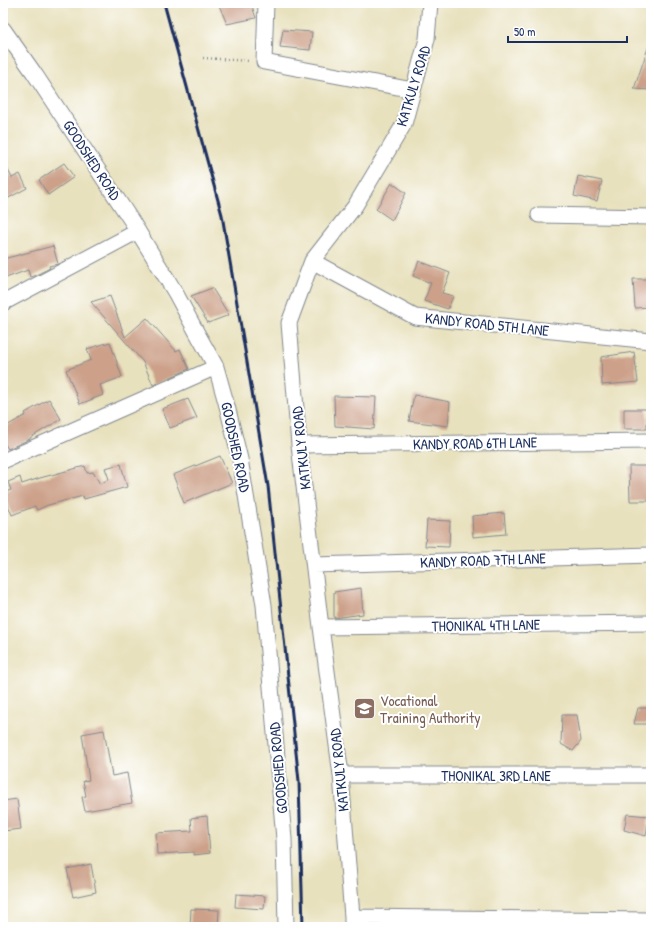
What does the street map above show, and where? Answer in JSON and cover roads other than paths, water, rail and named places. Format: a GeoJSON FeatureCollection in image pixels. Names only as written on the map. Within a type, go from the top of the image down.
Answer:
{"type":"FeatureCollection","features":[{"type":"Feature","properties":{"kind":"street"},"geometry":{"type":"LineString","coordinates":[[266,3],[264,62],[413,90]]}},
{"type":"Feature","properties":{"kind":"street","name":"KATKULY ROAD"},"geometry":{"type":"LineString","coordinates":[[352,922],[341,775],[321,627],[300,446],[289,323],[312,261],[355,206],[404,124],[427,39],[430,3]]}},
{"type":"Feature","properties":{"kind":"street","name":"GOODSHED ROAD"},"geometry":{"type":"LineString","coordinates":[[3,28],[138,231],[175,292],[216,367],[228,406],[240,459],[264,605],[284,839],[286,927]]}},
{"type":"Feature","properties":{"kind":"street"},"geometry":{"type":"LineString","coordinates":[[539,215],[651,217]]}},
{"type":"Feature","properties":{"kind":"street"},"geometry":{"type":"LineString","coordinates":[[3,303],[138,231]]}},
{"type":"Feature","properties":{"kind":"street","name":"KANDY ROAD 5TH LANE"},"geometry":{"type":"LineString","coordinates":[[312,261],[415,317],[651,341]]}},
{"type":"Feature","properties":{"kind":"street"},"geometry":{"type":"LineString","coordinates":[[3,461],[216,367]]}},
{"type":"Feature","properties":{"kind":"street","name":"KANDY ROAD 6TH LANE"},"geometry":{"type":"LineString","coordinates":[[300,446],[651,441]]}},
{"type":"Feature","properties":{"kind":"street","name":"KANDY ROAD 7TH LANE"},"geometry":{"type":"LineString","coordinates":[[314,565],[651,555]]}},
{"type":"Feature","properties":{"kind":"street","name":"THONIKAL 4TH LANE"},"geometry":{"type":"LineString","coordinates":[[321,627],[651,623]]}},
{"type":"Feature","properties":{"kind":"street","name":"THONIKAL 3RD LANE"},"geometry":{"type":"LineString","coordinates":[[341,775],[651,775]]}},
{"type":"Feature","properties":{"kind":"street"},"geometry":{"type":"LineString","coordinates":[[352,922],[651,920]]}},
{"type":"Feature","properties":{"kind":"railway"},"geometry":{"type":"LineString","coordinates":[[164,3],[222,215],[268,486],[299,781],[303,927]]}},
{"type":"Feature","properties":{"kind":"place","name":"Vocational Training Authority"},"geometry":{"type":"Point","coordinates":[365,709]}}]}
